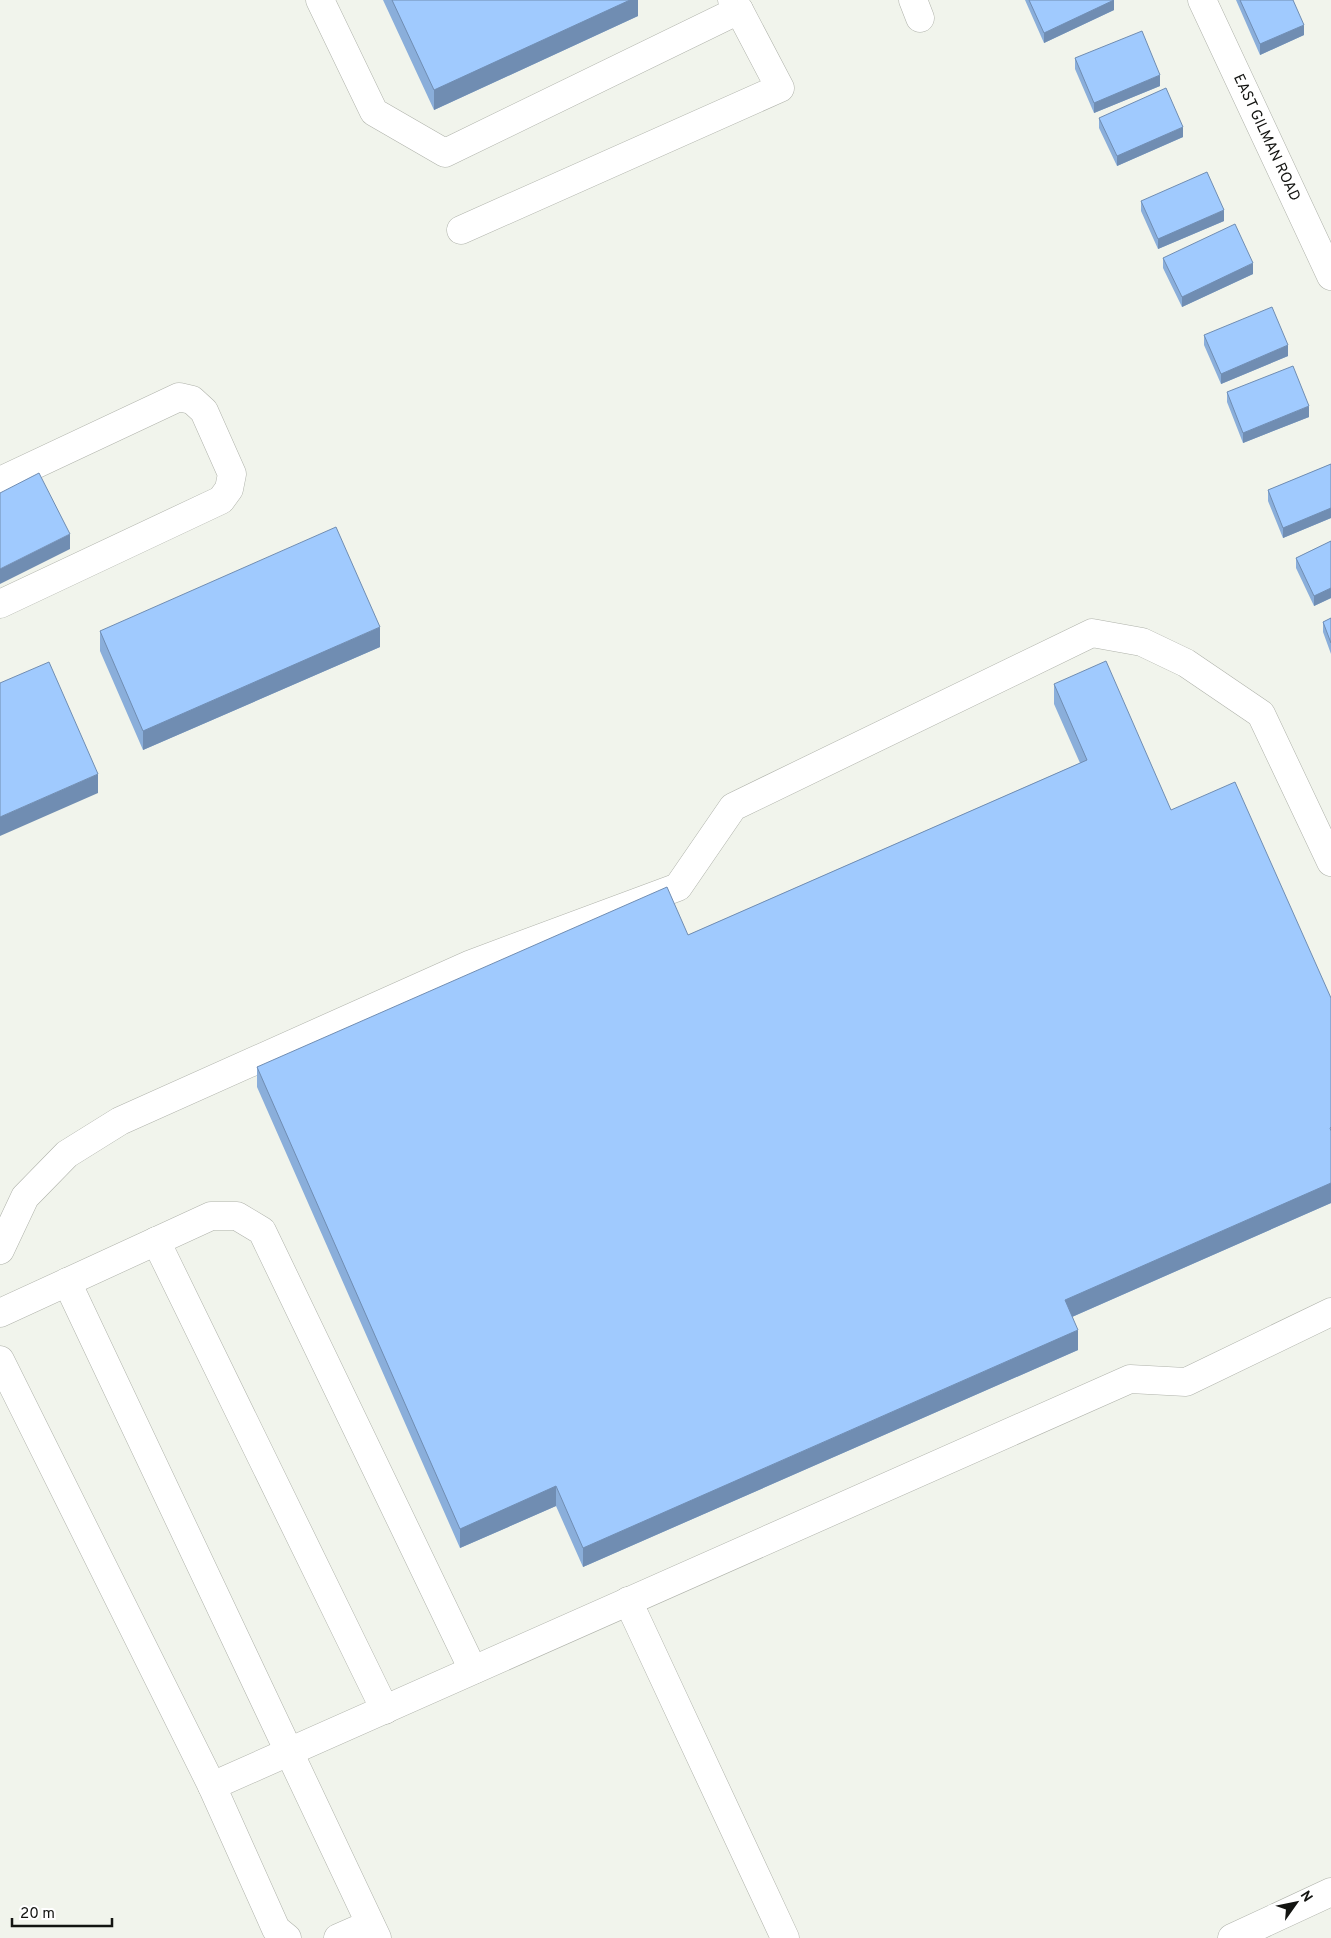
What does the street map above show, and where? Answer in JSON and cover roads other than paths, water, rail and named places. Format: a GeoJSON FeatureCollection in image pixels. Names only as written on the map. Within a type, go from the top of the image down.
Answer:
{"type":"FeatureCollection","features":[{"type":"Feature","properties":{"kind":"street"},"geometry":{"type":"LineString","coordinates":[[320,0],[374,112],[444,153],[736,5],[780,88],[461,230]]}},
{"type":"Feature","properties":{"kind":"street","name":"EAST GILMAN ROAD"},"geometry":{"type":"LineString","coordinates":[[1202,0],[1331,276]]}},
{"type":"Feature","properties":{"kind":"street"},"geometry":{"type":"LineString","coordinates":[[0,481],[179,397],[192,400],[204,411],[232,474],[229,489],[222,500],[0,604]]}},
{"type":"Feature","properties":{"kind":"street"},"geometry":{"type":"LineString","coordinates":[[0,1250],[25,1197],[67,1154],[120,1121],[471,964],[678,887],[733,807],[1092,633],[1142,642],[1186,662],[1261,714],[1331,862]]}},
{"type":"Feature","properties":{"kind":"street"},"geometry":{"type":"LineString","coordinates":[[0,1313],[211,1216],[237,1216],[262,1231],[472,1670]]}},
{"type":"Feature","properties":{"kind":"street"},"geometry":{"type":"LineString","coordinates":[[156,1241],[385,1710]]}},
{"type":"Feature","properties":{"kind":"street"},"geometry":{"type":"LineString","coordinates":[[67,1282],[373,1931],[338,1938]]}},
{"type":"Feature","properties":{"kind":"street"},"geometry":{"type":"LineString","coordinates":[[212,1786],[1130,1379],[1186,1382],[1331,1312]]}},
{"type":"Feature","properties":{"kind":"street"},"geometry":{"type":"LineString","coordinates":[[0,1360],[212,1786],[276,1929],[287,1938]]}},
{"type":"Feature","properties":{"kind":"street"},"geometry":{"type":"LineString","coordinates":[[628,1601],[785,1938]]}},
{"type":"Feature","properties":{"kind":"street"},"geometry":{"type":"LineString","coordinates":[[1232,1938],[1331,1892]]}}]}
